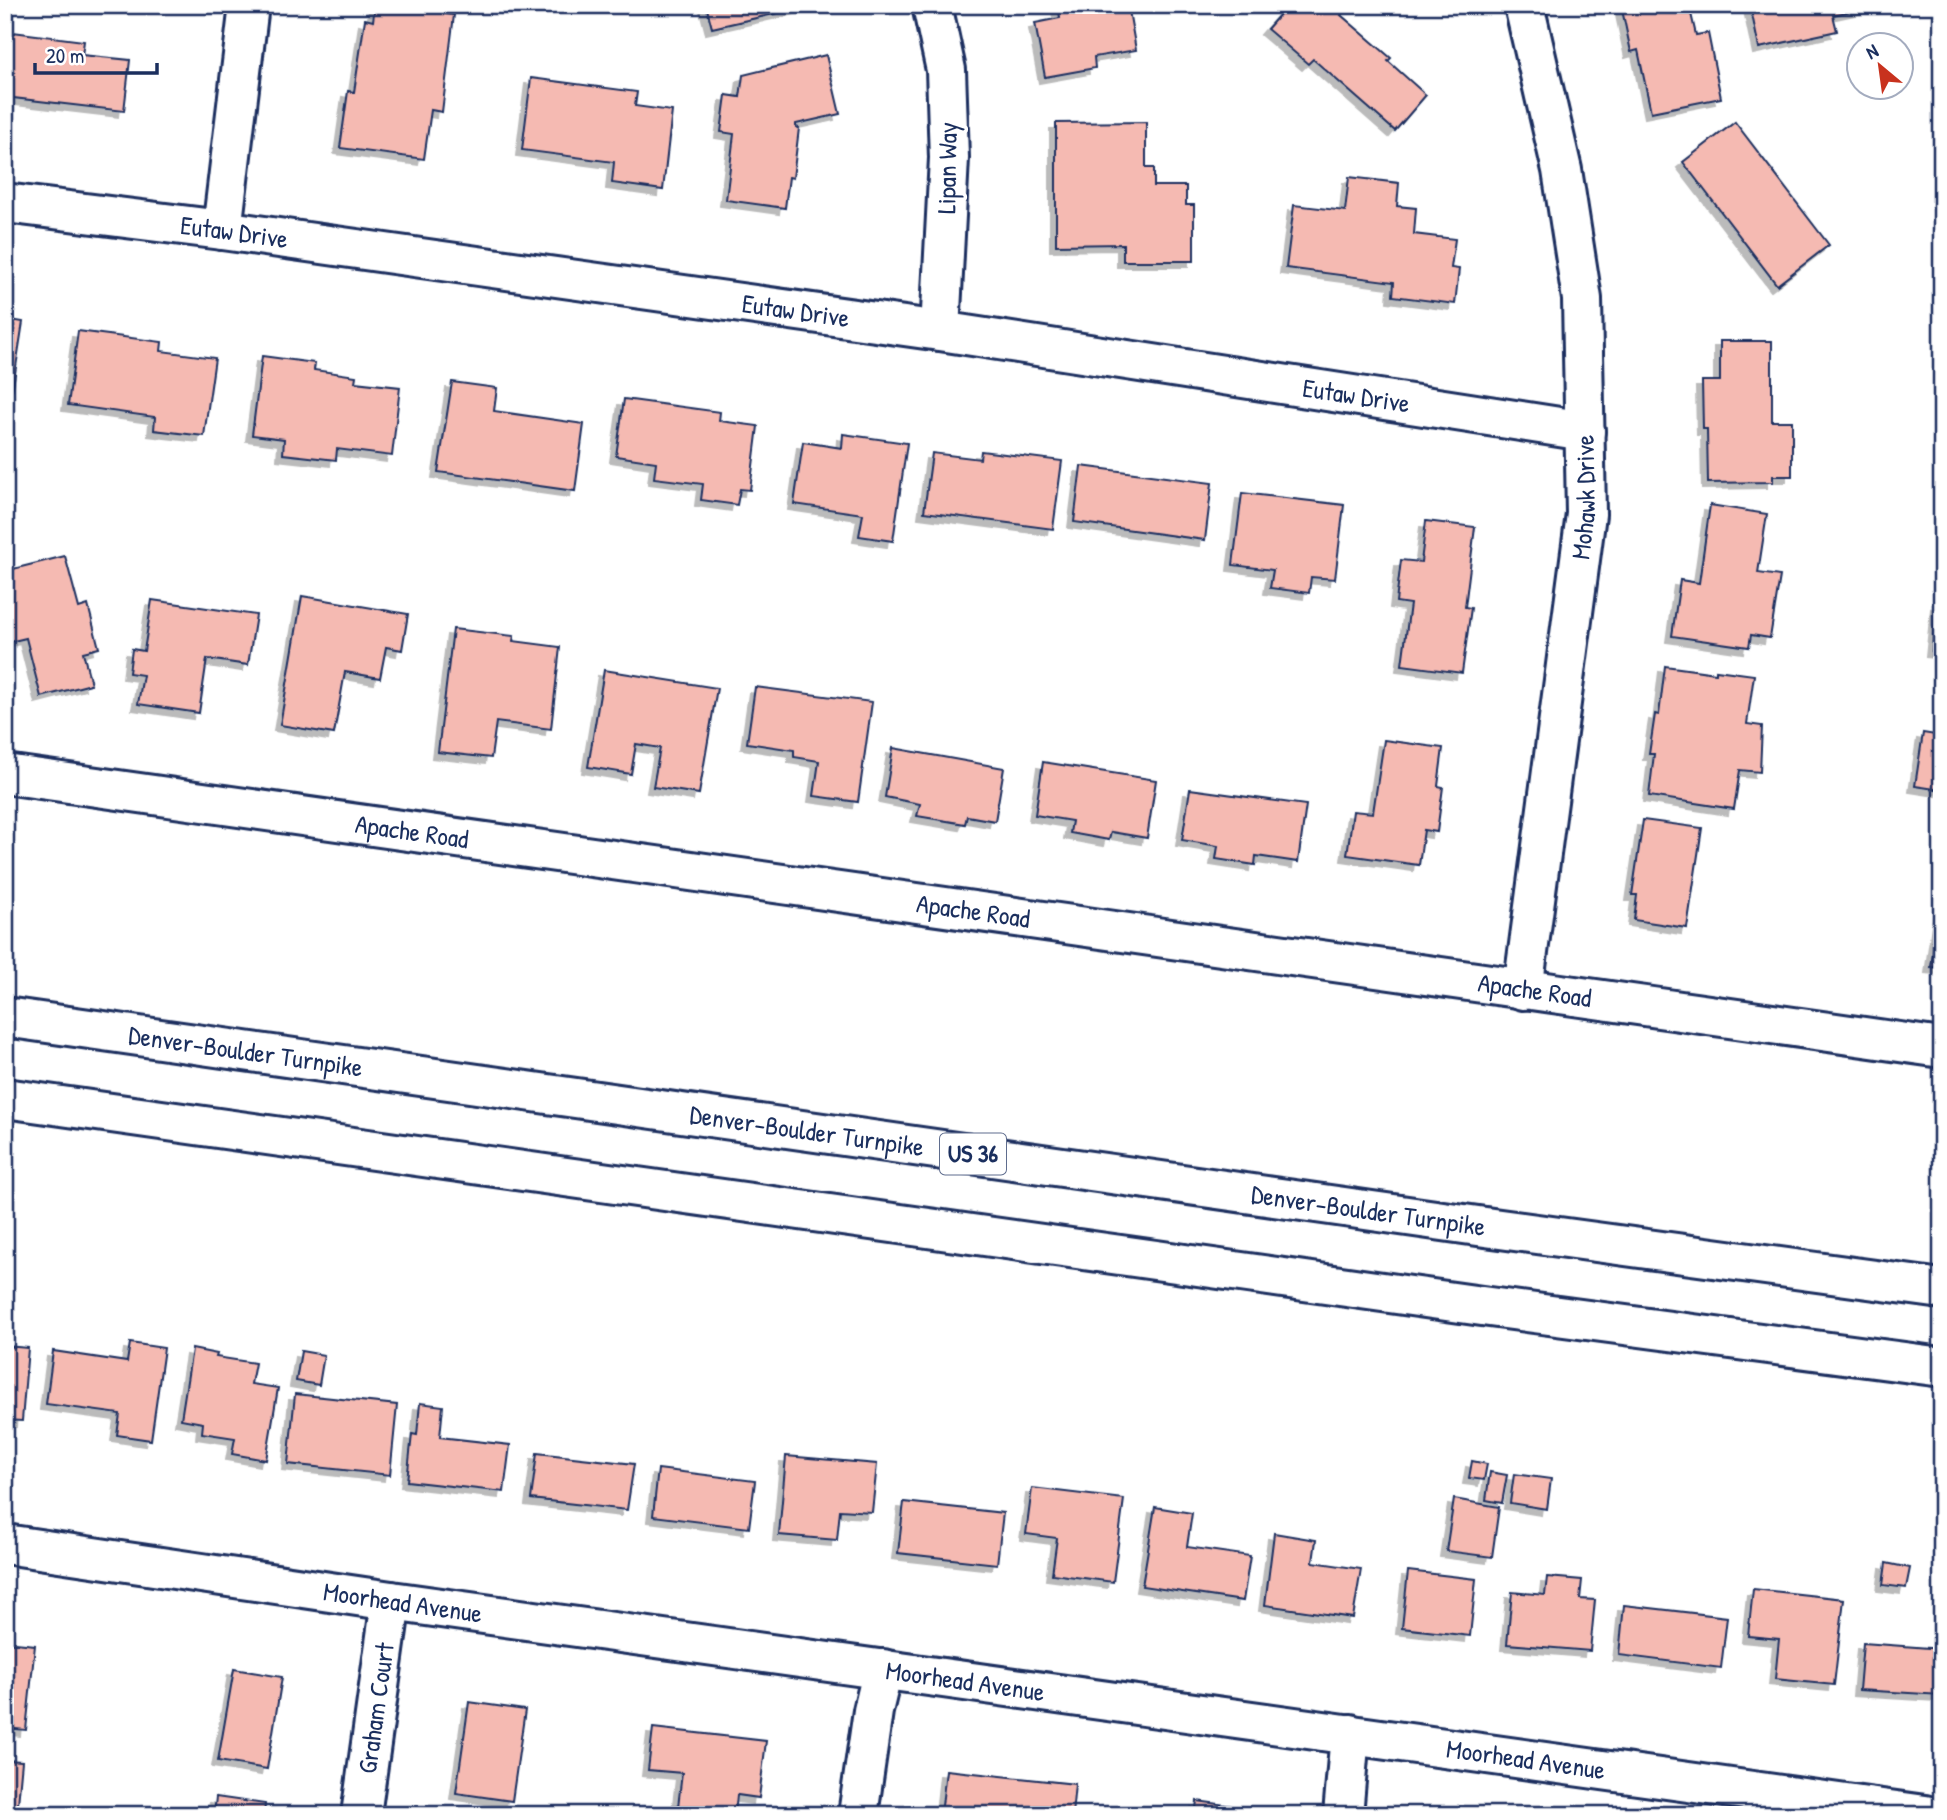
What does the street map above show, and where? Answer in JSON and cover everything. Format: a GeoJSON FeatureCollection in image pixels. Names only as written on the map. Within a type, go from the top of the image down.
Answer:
{"type":"FeatureCollection","features":[{"type":"Feature","properties":{"kind":"main road"},"geometry":{"type":"LineString","coordinates":[[222,230],[249,5]]}},
{"type":"Feature","properties":{"kind":"main road","name":"Lipan Way"},"geometry":{"type":"LineString","coordinates":[[932,5],[946,70],[949,158],[940,331]]}},
{"type":"Feature","properties":{"kind":"main road","name":"Mohawk Drive"},"geometry":{"type":"LineString","coordinates":[[1523,990],[1586,514],[1582,299],[1562,170],[1524,5]]}},
{"type":"Feature","properties":{"kind":"main road","name":"Eutaw Drive"},"geometry":{"type":"LineString","coordinates":[[5,203],[222,230],[940,331],[1585,431]]}},
{"type":"Feature","properties":{"kind":"main road","name":"Apache Road"},"geometry":{"type":"LineString","coordinates":[[5,774],[1942,1048]]}},
{"type":"Feature","properties":{"kind":"main road","name":"Denver–Boulder Turnpike"},"geometry":{"type":"LineString","coordinates":[[5,1017],[1942,1289]]}},
{"type":"Feature","properties":{"kind":"main road"},"geometry":{"type":"LineString","coordinates":[[5,1098],[1482,1306],[1942,1367]]}},
{"type":"Feature","properties":{"kind":"main road","name":"Moorhead Avenue"},"geometry":{"type":"LineString","coordinates":[[5,1544],[391,1601],[1350,1734],[1836,1808],[1925,1815]]}},
{"type":"Feature","properties":{"kind":"main road","name":"Graham Court"},"geometry":{"type":"LineString","coordinates":[[361,1815],[391,1601]]}},
{"type":"Feature","properties":{"kind":"main road"},"geometry":{"type":"LineString","coordinates":[[858,1815],[873,1711],[883,1669]]}},
{"type":"Feature","properties":{"kind":"main road"},"geometry":{"type":"LineString","coordinates":[[1343,1815],[1350,1734]]}},
{"type":"Feature","properties":{"kind":"building"},"geometry":{"type":"Polygon","coordinates":[[[375,5],[447,5],[445,14],[454,15],[442,112],[431,110],[424,159],[340,148],[348,91],[354,92],[365,19],[373,21],[375,5]]]}},
{"type":"Feature","properties":{"kind":"building"},"geometry":{"type":"Polygon","coordinates":[[[706,5],[814,5],[712,28],[706,5]]]}},
{"type":"Feature","properties":{"kind":"building"},"geometry":{"type":"Polygon","coordinates":[[[1058,5],[1128,5],[1136,50],[1094,57],[1095,68],[1045,77],[1035,23],[1060,18],[1058,5]]]}},
{"type":"Feature","properties":{"kind":"building"},"geometry":{"type":"Polygon","coordinates":[[[1288,5],[1349,5],[1341,15],[1391,58],[1388,61],[1426,95],[1395,131],[1313,59],[1308,64],[1267,29],[1288,5]]]}},
{"type":"Feature","properties":{"kind":"building"},"geometry":{"type":"Polygon","coordinates":[[[1621,5],[1689,5],[1696,35],[1708,33],[1721,98],[1651,112],[1638,50],[1631,52],[1621,5]]]}},
{"type":"Feature","properties":{"kind":"building"},"geometry":{"type":"Polygon","coordinates":[[[1750,5],[1870,7],[1833,15],[1837,31],[1759,48],[1750,5]]]}},
{"type":"Feature","properties":{"kind":"building"},"geometry":{"type":"Polygon","coordinates":[[[5,31],[84,41],[82,55],[130,60],[124,111],[5,97],[5,31]]]}},
{"type":"Feature","properties":{"kind":"building"},"geometry":{"type":"Polygon","coordinates":[[[826,55],[840,114],[796,124],[799,128],[793,178],[789,177],[785,208],[726,200],[734,134],[721,132],[726,95],[740,97],[743,75],[826,55]]]}},
{"type":"Feature","properties":{"kind":"building"},"geometry":{"type":"Polygon","coordinates":[[[531,78],[637,92],[635,106],[672,111],[663,190],[612,183],[614,162],[522,150],[531,78]]]}},
{"type":"Feature","properties":{"kind":"building"},"geometry":{"type":"Polygon","coordinates":[[[1146,122],[1146,168],[1154,168],[1154,186],[1186,186],[1186,205],[1194,205],[1194,261],[1123,261],[1123,244],[1056,245],[1056,123],[1146,122]]]}},
{"type":"Feature","properties":{"kind":"building"},"geometry":{"type":"Polygon","coordinates":[[[1735,122],[1829,245],[1777,285],[1683,162],[1735,122]]]}},
{"type":"Feature","properties":{"kind":"building"},"geometry":{"type":"Polygon","coordinates":[[[1349,177],[1399,183],[1397,206],[1416,208],[1414,234],[1455,239],[1451,268],[1459,269],[1455,304],[1393,296],[1394,282],[1286,268],[1294,205],[1345,211],[1349,177]]]}},
{"type":"Feature","properties":{"kind":"building"},"geometry":{"type":"Polygon","coordinates":[[[5,319],[23,322],[11,399],[5,398],[5,319]]]}},
{"type":"Feature","properties":{"kind":"building"},"geometry":{"type":"Polygon","coordinates":[[[78,331],[162,342],[161,351],[215,358],[204,436],[154,430],[155,417],[68,405],[78,331]]]}},
{"type":"Feature","properties":{"kind":"building"},"geometry":{"type":"Polygon","coordinates":[[[1720,341],[1772,341],[1772,421],[1792,421],[1792,476],[1773,476],[1773,482],[1708,483],[1707,429],[1703,429],[1702,381],[1720,381],[1720,341]]]}},
{"type":"Feature","properties":{"kind":"building"},"geometry":{"type":"Polygon","coordinates":[[[262,356],[315,363],[314,370],[356,376],[355,382],[400,387],[392,456],[337,449],[336,460],[283,454],[284,439],[252,435],[262,356]]]}},
{"type":"Feature","properties":{"kind":"building"},"geometry":{"type":"Polygon","coordinates":[[[452,382],[497,388],[494,411],[584,424],[575,491],[438,472],[452,382]]]}},
{"type":"Feature","properties":{"kind":"building"},"geometry":{"type":"Polygon","coordinates":[[[624,399],[720,412],[719,421],[758,426],[750,490],[740,489],[737,505],[701,500],[703,484],[654,478],[656,462],[616,456],[624,399]]]}},
{"type":"Feature","properties":{"kind":"building"},"geometry":{"type":"Polygon","coordinates":[[[843,434],[907,443],[893,541],[859,536],[863,514],[794,504],[803,442],[842,448],[843,434]]]}},
{"type":"Feature","properties":{"kind":"building"},"geometry":{"type":"Polygon","coordinates":[[[981,451],[1062,461],[1053,529],[924,512],[932,453],[980,459],[981,451]]]}},
{"type":"Feature","properties":{"kind":"building"},"geometry":{"type":"Polygon","coordinates":[[[1081,466],[1212,483],[1205,540],[1074,522],[1081,466]]]}},
{"type":"Feature","properties":{"kind":"building"},"geometry":{"type":"Polygon","coordinates":[[[1242,493],[1344,505],[1335,579],[1311,577],[1309,593],[1270,588],[1273,570],[1233,565],[1242,493]]]}},
{"type":"Feature","properties":{"kind":"building"},"geometry":{"type":"Polygon","coordinates":[[[1710,505],[1767,514],[1758,573],[1780,576],[1770,638],[1751,635],[1749,647],[1672,636],[1680,580],[1699,583],[1710,505]]]}},
{"type":"Feature","properties":{"kind":"building"},"geometry":{"type":"Polygon","coordinates":[[[1426,521],[1475,527],[1465,607],[1471,608],[1462,673],[1402,665],[1410,604],[1396,602],[1401,560],[1421,562],[1426,521]]]}},
{"type":"Feature","properties":{"kind":"building"},"geometry":{"type":"Polygon","coordinates":[[[65,556],[79,608],[88,605],[99,648],[83,652],[91,684],[41,697],[26,638],[5,643],[5,571],[65,556]]]}},
{"type":"Feature","properties":{"kind":"building"},"geometry":{"type":"Polygon","coordinates":[[[302,596],[408,614],[402,650],[386,647],[380,678],[345,672],[334,734],[280,725],[302,596]]]}},
{"type":"Feature","properties":{"kind":"building"},"geometry":{"type":"Polygon","coordinates":[[[152,600],[256,615],[248,665],[207,659],[199,713],[138,704],[143,675],[129,673],[132,649],[144,651],[152,600]]]}},
{"type":"Feature","properties":{"kind":"building"},"geometry":{"type":"Polygon","coordinates":[[[1937,603],[1942,604],[1942,652],[1932,651],[1937,603]]]}},
{"type":"Feature","properties":{"kind":"building"},"geometry":{"type":"Polygon","coordinates":[[[453,629],[514,636],[513,641],[560,647],[551,729],[496,722],[491,758],[438,752],[453,629]]]}},
{"type":"Feature","properties":{"kind":"building"},"geometry":{"type":"Polygon","coordinates":[[[1665,666],[1754,675],[1747,724],[1762,726],[1760,772],[1740,770],[1734,809],[1649,796],[1654,754],[1649,754],[1655,714],[1659,715],[1665,666]]]}},
{"type":"Feature","properties":{"kind":"building"},"geometry":{"type":"Polygon","coordinates":[[[604,670],[717,688],[699,794],[653,787],[660,748],[636,744],[631,774],[588,767],[604,670]]]}},
{"type":"Feature","properties":{"kind":"building"},"geometry":{"type":"Polygon","coordinates":[[[755,687],[872,702],[858,802],[814,796],[819,761],[794,757],[794,750],[747,743],[755,687]]]}},
{"type":"Feature","properties":{"kind":"building"},"geometry":{"type":"Polygon","coordinates":[[[1923,733],[1942,736],[1942,790],[1915,786],[1923,733]]]}},
{"type":"Feature","properties":{"kind":"building"},"geometry":{"type":"Polygon","coordinates":[[[1384,740],[1443,748],[1438,786],[1443,787],[1437,832],[1424,830],[1419,865],[1347,855],[1353,811],[1373,813],[1384,740]]]}},
{"type":"Feature","properties":{"kind":"building"},"geometry":{"type":"Polygon","coordinates":[[[893,748],[1004,768],[995,821],[967,816],[965,824],[917,816],[920,804],[885,797],[893,748]]]}},
{"type":"Feature","properties":{"kind":"building"},"geometry":{"type":"Polygon","coordinates":[[[1043,762],[1156,780],[1147,838],[1111,832],[1109,840],[1070,833],[1072,821],[1035,815],[1043,762]]]}},
{"type":"Feature","properties":{"kind":"building"},"geometry":{"type":"Polygon","coordinates":[[[1190,789],[1306,805],[1298,862],[1256,856],[1255,865],[1216,859],[1218,846],[1182,840],[1190,789]]]}},
{"type":"Feature","properties":{"kind":"building"},"geometry":{"type":"Polygon","coordinates":[[[1643,820],[1702,828],[1687,928],[1634,920],[1637,895],[1632,895],[1643,820]]]}},
{"type":"Feature","properties":{"kind":"building"},"geometry":{"type":"Polygon","coordinates":[[[1942,892],[1942,968],[1931,967],[1942,892]]]}},
{"type":"Feature","properties":{"kind":"building"},"geometry":{"type":"Polygon","coordinates":[[[130,1343],[164,1348],[151,1440],[117,1435],[120,1414],[46,1404],[53,1351],[127,1362],[130,1343]]]}},
{"type":"Feature","properties":{"kind":"building"},"geometry":{"type":"Polygon","coordinates":[[[5,1346],[28,1348],[22,1421],[5,1420],[5,1346]]]}},
{"type":"Feature","properties":{"kind":"building"},"geometry":{"type":"Polygon","coordinates":[[[192,1349],[217,1354],[216,1357],[255,1363],[251,1384],[278,1388],[266,1460],[232,1454],[235,1438],[202,1433],[203,1423],[181,1419],[192,1349]]]}},
{"type":"Feature","properties":{"kind":"building"},"geometry":{"type":"Polygon","coordinates":[[[301,1351],[324,1355],[319,1385],[296,1381],[301,1351]]]}},
{"type":"Feature","properties":{"kind":"building"},"geometry":{"type":"Polygon","coordinates":[[[295,1394],[397,1405],[390,1475],[288,1464],[295,1394]]]}},
{"type":"Feature","properties":{"kind":"building"},"geometry":{"type":"Polygon","coordinates":[[[420,1403],[443,1406],[440,1437],[510,1445],[504,1492],[407,1481],[412,1434],[417,1435],[420,1403]]]}},
{"type":"Feature","properties":{"kind":"building"},"geometry":{"type":"Polygon","coordinates":[[[537,1453],[634,1464],[627,1510],[531,1499],[537,1453]]]}},
{"type":"Feature","properties":{"kind":"building"},"geometry":{"type":"Polygon","coordinates":[[[786,1456],[877,1464],[872,1512],[840,1510],[837,1540],[779,1535],[786,1456]]]}},
{"type":"Feature","properties":{"kind":"building"},"geometry":{"type":"Polygon","coordinates":[[[1472,1461],[1487,1464],[1484,1480],[1469,1478],[1472,1461]]]}},
{"type":"Feature","properties":{"kind":"building"},"geometry":{"type":"Polygon","coordinates":[[[658,1469],[755,1481],[749,1528],[653,1516],[658,1469]]]}},
{"type":"Feature","properties":{"kind":"building"},"geometry":{"type":"Polygon","coordinates":[[[1490,1472],[1507,1475],[1502,1503],[1486,1500],[1490,1472]]]}},
{"type":"Feature","properties":{"kind":"building"},"geometry":{"type":"Polygon","coordinates":[[[1514,1474],[1551,1479],[1547,1509],[1510,1503],[1514,1474]]]}},
{"type":"Feature","properties":{"kind":"building"},"geometry":{"type":"Polygon","coordinates":[[[1032,1488],[1124,1499],[1113,1582],[1052,1574],[1057,1538],[1026,1534],[1032,1488]]]}},
{"type":"Feature","properties":{"kind":"building"},"geometry":{"type":"Polygon","coordinates":[[[1454,1499],[1499,1507],[1492,1557],[1446,1551],[1454,1499]]]}},
{"type":"Feature","properties":{"kind":"building"},"geometry":{"type":"Polygon","coordinates":[[[904,1502],[1003,1513],[997,1564],[898,1553],[904,1502]]]}},
{"type":"Feature","properties":{"kind":"building"},"geometry":{"type":"Polygon","coordinates":[[[1155,1507],[1192,1513],[1187,1547],[1250,1556],[1243,1601],[1142,1586],[1155,1507]]]}},
{"type":"Feature","properties":{"kind":"building"},"geometry":{"type":"Polygon","coordinates":[[[1274,1533],[1316,1540],[1313,1562],[1361,1569],[1353,1618],[1265,1605],[1274,1533]]]}},
{"type":"Feature","properties":{"kind":"building"},"geometry":{"type":"Polygon","coordinates":[[[1886,1563],[1910,1568],[1906,1588],[1883,1585],[1886,1563]]]}},
{"type":"Feature","properties":{"kind":"building"},"geometry":{"type":"Polygon","coordinates":[[[1408,1571],[1476,1579],[1470,1636],[1402,1628],[1408,1571]]]}},
{"type":"Feature","properties":{"kind":"building"},"geometry":{"type":"Polygon","coordinates":[[[1547,1577],[1582,1580],[1580,1599],[1595,1600],[1590,1651],[1507,1644],[1512,1592],[1545,1595],[1547,1577]]]}},
{"type":"Feature","properties":{"kind":"building"},"geometry":{"type":"Polygon","coordinates":[[[1753,1589],[1844,1599],[1834,1685],[1775,1679],[1779,1639],[1748,1636],[1753,1589]]]}},
{"type":"Feature","properties":{"kind":"building"},"geometry":{"type":"Polygon","coordinates":[[[1624,1605],[1727,1617],[1721,1668],[1619,1655],[1624,1605]]]}},
{"type":"Feature","properties":{"kind":"building"},"geometry":{"type":"Polygon","coordinates":[[[5,1642],[35,1645],[26,1730],[5,1728],[5,1642]]]}},
{"type":"Feature","properties":{"kind":"building"},"geometry":{"type":"Polygon","coordinates":[[[1863,1643],[1942,1649],[1942,1695],[1859,1690],[1863,1643]]]}},
{"type":"Feature","properties":{"kind":"building"},"geometry":{"type":"Polygon","coordinates":[[[234,1669],[282,1677],[267,1769],[218,1761],[234,1669]]]}},
{"type":"Feature","properties":{"kind":"building"},"geometry":{"type":"Polygon","coordinates":[[[469,1702],[525,1710],[512,1801],[456,1793],[469,1702]]]}},
{"type":"Feature","properties":{"kind":"building"},"geometry":{"type":"Polygon","coordinates":[[[653,1728],[766,1741],[759,1798],[737,1795],[735,1815],[677,1815],[682,1773],[648,1770],[653,1728]]]}},
{"type":"Feature","properties":{"kind":"building"},"geometry":{"type":"Polygon","coordinates":[[[5,1760],[22,1761],[17,1815],[5,1815],[5,1760]]]}},
{"type":"Feature","properties":{"kind":"building"},"geometry":{"type":"Polygon","coordinates":[[[946,1770],[1075,1784],[1072,1815],[941,1815],[946,1770]]]}},
{"type":"Feature","properties":{"kind":"building"},"geometry":{"type":"Polygon","coordinates":[[[216,1797],[265,1804],[264,1815],[214,1815],[216,1797]]]}},
{"type":"Feature","properties":{"kind":"building"},"geometry":{"type":"Polygon","coordinates":[[[1197,1801],[1248,1808],[1247,1815],[1195,1815],[1197,1801]]]}}]}
